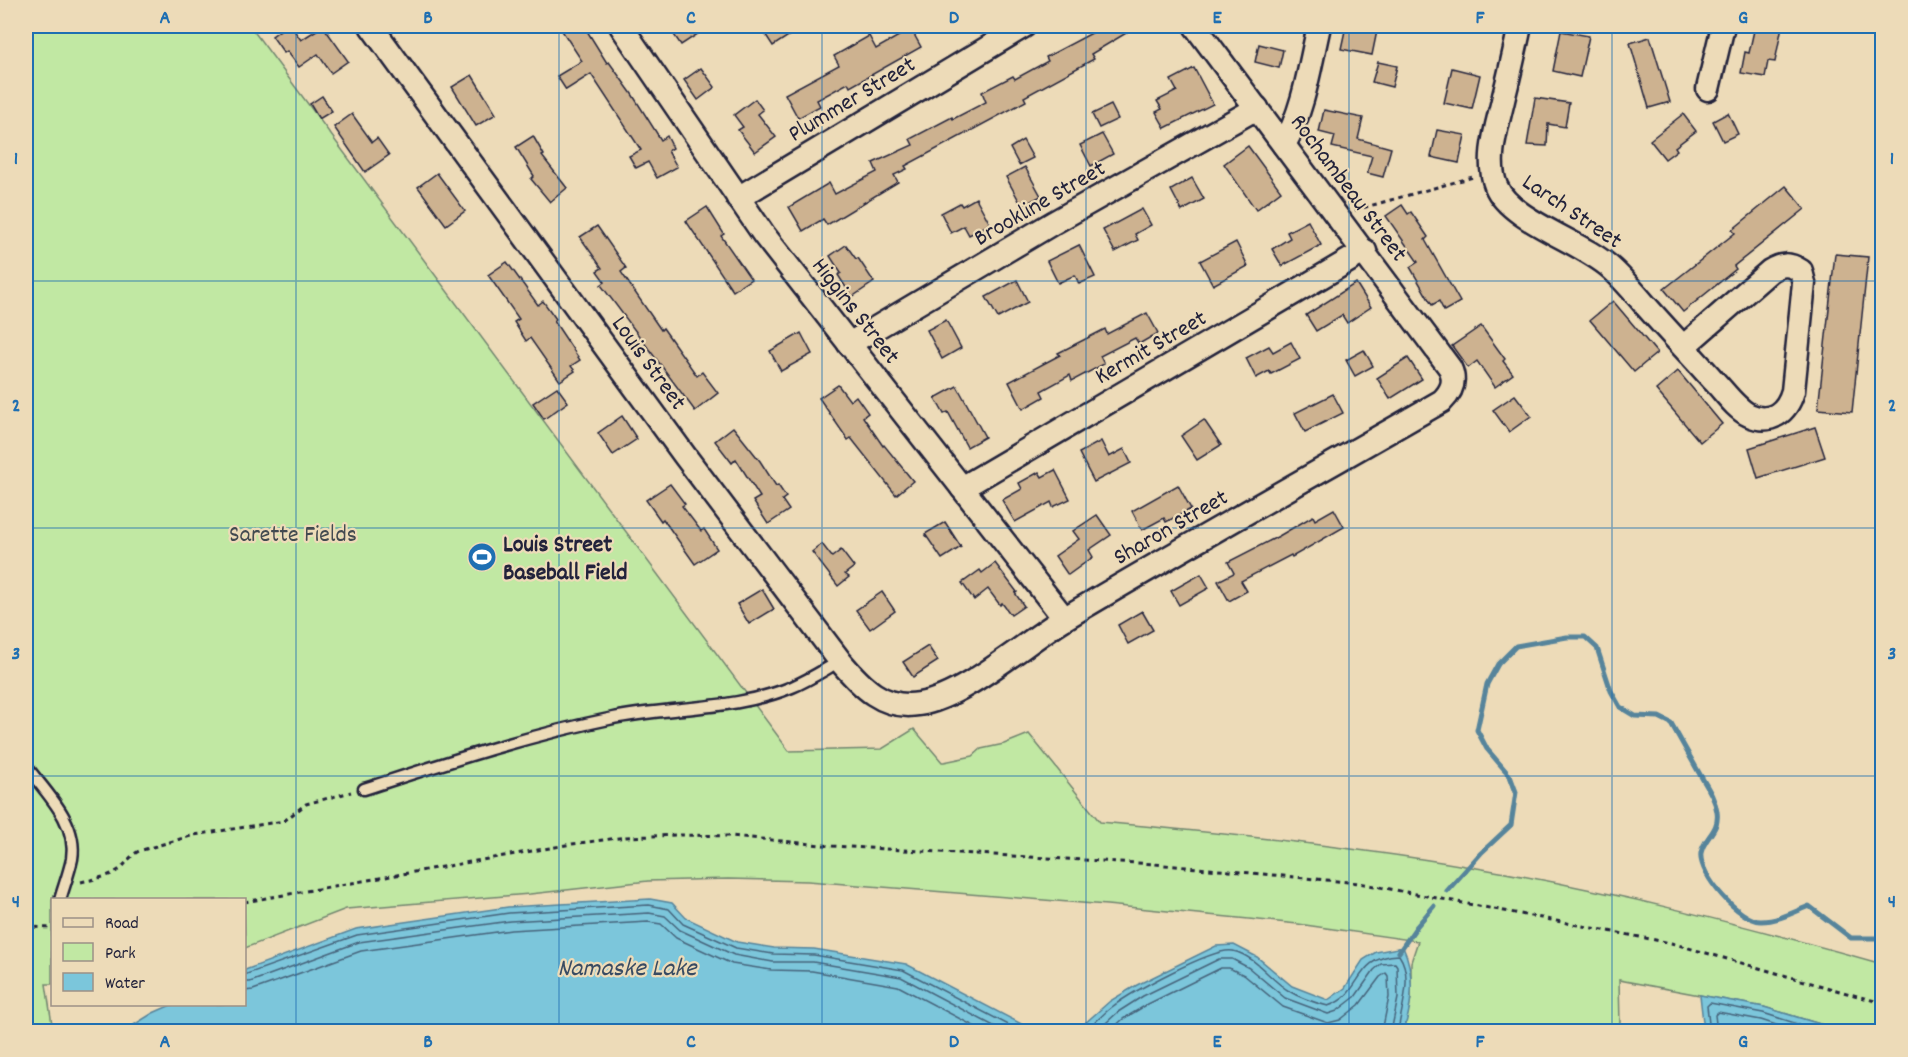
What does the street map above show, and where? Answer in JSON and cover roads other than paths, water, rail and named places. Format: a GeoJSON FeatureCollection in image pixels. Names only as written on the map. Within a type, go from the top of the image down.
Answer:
{"type":"FeatureCollection","features":[{"type":"Feature","properties":{"kind":"street","name":"Louis Street"},"geometry":{"type":"LineString","coordinates":[[371,26],[685,456],[840,661],[864,688],[876,697],[906,706]]}},
{"type":"Feature","properties":{"kind":"street","name":"Higgins Street"},"geometry":{"type":"LineString","coordinates":[[621,26],[771,244],[1064,618]]}},
{"type":"Feature","properties":{"kind":"street","name":"Plummer Street"},"geometry":{"type":"LineString","coordinates":[[738,198],[1024,26]]}},
{"type":"Feature","properties":{"kind":"street","name":"Rochambeau Street"},"geometry":{"type":"LineString","coordinates":[[1195,26],[1450,368],[1454,374],[1454,383]]}},
{"type":"Feature","properties":{"kind":"street"},"geometry":{"type":"LineString","coordinates":[[1284,145],[1295,123],[1302,100],[1319,26]]}},
{"type":"Feature","properties":{"kind":"street","name":"Larch Street"},"geometry":{"type":"LineString","coordinates":[[1520,26],[1494,144],[1492,172],[1497,188],[1506,201],[1526,218],[1583,247],[1609,266],[1683,347],[1739,408],[1747,414],[1763,418],[1772,417],[1786,408],[1793,391],[1804,283],[1801,271],[1790,265],[1783,265],[1770,271],[1683,347]]}},
{"type":"Feature","properties":{"kind":"street"},"geometry":{"type":"LineString","coordinates":[[1708,89],[1723,26]]}},
{"type":"Feature","properties":{"kind":"street","name":"Brookline Street"},"geometry":{"type":"LineString","coordinates":[[849,344],[1053,223],[1257,108]]}},
{"type":"Feature","properties":{"kind":"street","name":"Kermit Street"},"geometry":{"type":"LineString","coordinates":[[962,488],[1365,251]]}},
{"type":"Feature","properties":{"kind":"street","name":"Sharon Street"},"geometry":{"type":"LineString","coordinates":[[906,706],[922,704],[951,693],[976,679],[1064,618],[1442,401],[1454,383]]}},
{"type":"Feature","properties":{"kind":"lane"},"geometry":{"type":"LineString","coordinates":[[364,789],[515,742],[610,718],[755,698],[791,688],[840,661]]}},
{"type":"Feature","properties":{"kind":"lane"},"geometry":{"type":"LineString","coordinates":[[26,766],[60,810],[70,830],[72,859],[61,898]]}},
{"type":"Feature","properties":{"kind":"water","name":"Namaske Lake"},"geometry":{"type":"Polygon","coordinates":[[[650,899],[672,903],[686,918],[737,942],[774,948],[814,949],[906,964],[1027,1027],[1061,1031],[1084,1024],[1110,1001],[1137,985],[1216,946],[1234,945],[1257,957],[1292,986],[1328,1000],[1345,988],[1363,960],[1376,952],[1403,947],[1411,978],[1411,1000],[1403,1032],[124,1031],[169,1006],[246,1006],[246,970],[356,929],[508,907],[650,899]]]}},
{"type":"Feature","properties":{"kind":"water"},"geometry":{"type":"Polygon","coordinates":[[[1700,995],[1764,1007],[1843,1031],[1704,1031],[1700,995]]]}},
{"type":"Feature","properties":{"kind":"waterway"},"geometry":{"type":"LineString","coordinates":[[1447,891],[1481,853],[1511,825],[1516,792],[1510,776],[1487,749],[1477,730],[1487,684],[1498,664],[1516,646],[1567,637],[1585,637],[1597,648],[1611,691],[1620,707],[1635,716],[1659,717],[1671,723],[1709,791],[1716,806],[1717,819],[1703,847],[1702,862],[1706,873],[1722,895],[1752,919],[1774,920],[1809,906],[1851,938],[1882,938]]}},
{"type":"Feature","properties":{"kind":"waterway"},"geometry":{"type":"LineString","coordinates":[[1399,952],[1434,906]]}},
{"type":"Feature","properties":{"kind":"place","name":"Louis Street Baseball Field"},"geometry":{"type":"Point","coordinates":[482,557]}},
{"type":"Feature","properties":{"kind":"park label","name":"Sarette Fields"},"geometry":{"type":"Point","coordinates":[293,533]}}]}
